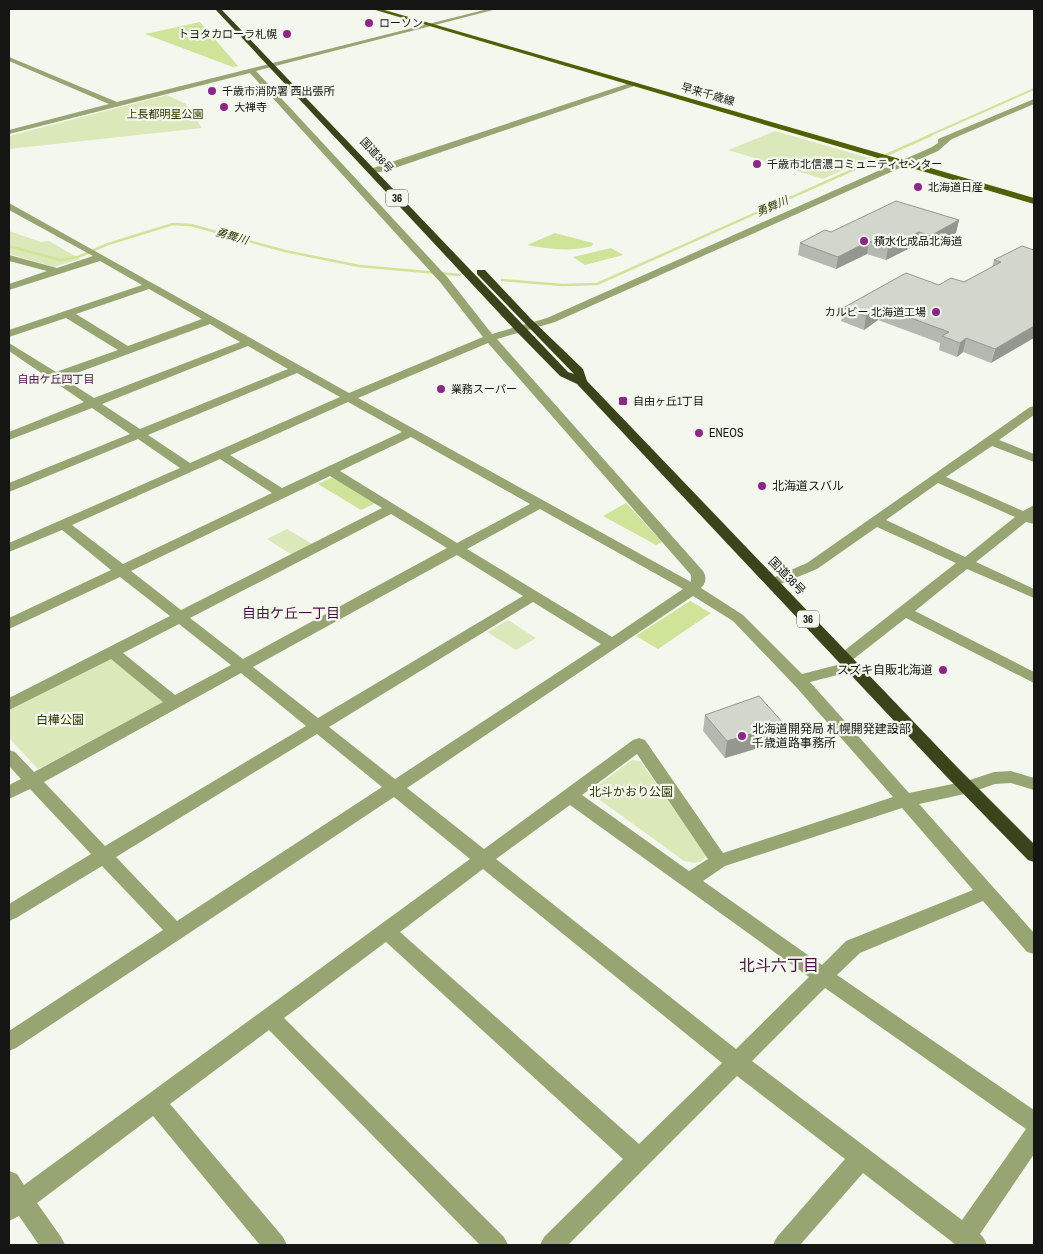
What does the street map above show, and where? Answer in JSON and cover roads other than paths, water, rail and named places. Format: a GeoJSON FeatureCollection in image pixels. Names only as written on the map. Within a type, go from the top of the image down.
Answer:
{"type":"FeatureCollection","features":[{"type":"Feature","properties":{"kind":"highway","name":"国道36号"},"geometry":{"type":"LineString","coordinates":[[218,9],[526,325]]}},
{"type":"Feature","properties":{"kind":"highway","name":"国道36号"},"geometry":{"type":"LineString","coordinates":[[230,9],[349,133]]}},
{"type":"Feature","properties":{"kind":"highway","name":"国道36号"},"geometry":{"type":"LineString","coordinates":[[373,166],[386,173]]}},
{"type":"Feature","properties":{"kind":"highway","name":"国道36号"},"geometry":{"type":"LineString","coordinates":[[471,262],[526,325],[564,374],[581,382],[1034,855]]}},
{"type":"Feature","properties":{"kind":"main road","name":"早来千歳線"},"geometry":{"type":"LineString","coordinates":[[375,9],[1034,201]]}},
{"type":"Feature","properties":{"kind":"street"},"geometry":{"type":"LineString","coordinates":[[9,132],[494,9]]}},
{"type":"Feature","properties":{"kind":"street"},"geometry":{"type":"LineString","coordinates":[[9,59],[115,104]]}},
{"type":"Feature","properties":{"kind":"street"},"geometry":{"type":"LineString","coordinates":[[9,1042],[612,644],[694,589],[698,583],[698,574],[490,338],[444,280],[252,70]]}},
{"type":"Feature","properties":{"kind":"street"},"geometry":{"type":"LineString","coordinates":[[386,173],[636,84]]}},
{"type":"Feature","properties":{"kind":"street"},"geometry":{"type":"LineString","coordinates":[[9,548],[350,397],[490,338],[526,325],[551,320],[890,159],[934,149],[949,138],[1034,101]]}},
{"type":"Feature","properties":{"kind":"street"},"geometry":{"type":"LineString","coordinates":[[9,206],[249,342],[694,589],[738,618],[799,680],[1034,946]]}},
{"type":"Feature","properties":{"kind":"street"},"geometry":{"type":"LineString","coordinates":[[9,286],[99,256]]}},
{"type":"Feature","properties":{"kind":"street"},"geometry":{"type":"LineString","coordinates":[[9,258],[57,271]]}},
{"type":"Feature","properties":{"kind":"street"},"geometry":{"type":"LineString","coordinates":[[9,334],[150,285]]}},
{"type":"Feature","properties":{"kind":"street"},"geometry":{"type":"LineString","coordinates":[[68,314],[126,350]]}},
{"type":"Feature","properties":{"kind":"street"},"geometry":{"type":"LineString","coordinates":[[54,377],[210,320]]}},
{"type":"Feature","properties":{"kind":"street"},"geometry":{"type":"LineString","coordinates":[[9,436],[249,342]]}},
{"type":"Feature","properties":{"kind":"street"},"geometry":{"type":"LineString","coordinates":[[9,346],[189,468]]}},
{"type":"Feature","properties":{"kind":"street"},"geometry":{"type":"LineString","coordinates":[[9,488],[298,369]]}},
{"type":"Feature","properties":{"kind":"street"},"geometry":{"type":"LineString","coordinates":[[773,583],[812,566],[1034,410]]}},
{"type":"Feature","properties":{"kind":"street"},"geometry":{"type":"LineString","coordinates":[[9,624],[412,432]]}},
{"type":"Feature","properties":{"kind":"street"},"geometry":{"type":"LineString","coordinates":[[991,440],[1034,458]]}},
{"type":"Feature","properties":{"kind":"street"},"geometry":{"type":"LineString","coordinates":[[220,454],[282,494]]}},
{"type":"Feature","properties":{"kind":"street"},"geometry":{"type":"LineString","coordinates":[[332,471],[612,644]]}},
{"type":"Feature","properties":{"kind":"street"},"geometry":{"type":"LineString","coordinates":[[937,478],[1031,515]]}},
{"type":"Feature","properties":{"kind":"street"},"geometry":{"type":"LineString","coordinates":[[9,793],[539,504]]}},
{"type":"Feature","properties":{"kind":"street"},"geometry":{"type":"LineString","coordinates":[[9,705],[392,508]]}},
{"type":"Feature","properties":{"kind":"street"},"geometry":{"type":"LineString","coordinates":[[799,680],[849,662],[904,612],[1031,515]]}},
{"type":"Feature","properties":{"kind":"street"},"geometry":{"type":"LineString","coordinates":[[876,520],[1034,594]]}},
{"type":"Feature","properties":{"kind":"street"},"geometry":{"type":"LineString","coordinates":[[63,524],[736,1062],[969,1241],[1034,1136]]}},
{"type":"Feature","properties":{"kind":"street"},"geometry":{"type":"LineString","coordinates":[[9,913],[533,596]]}},
{"type":"Feature","properties":{"kind":"street"},"geometry":{"type":"LineString","coordinates":[[904,612],[1034,678]]}},
{"type":"Feature","properties":{"kind":"street"},"geometry":{"type":"LineString","coordinates":[[113,652],[174,703]]}},
{"type":"Feature","properties":{"kind":"street"},"geometry":{"type":"LineString","coordinates":[[53,1245],[13,1197],[155,1102],[639,744],[719,861]]}},
{"type":"Feature","properties":{"kind":"street"},"geometry":{"type":"LineString","coordinates":[[9,756],[175,931]]}},
{"type":"Feature","properties":{"kind":"street"},"geometry":{"type":"LineString","coordinates":[[689,880],[719,861],[905,800],[969,787],[1002,777],[1020,779],[1034,784]]}},
{"type":"Feature","properties":{"kind":"street"},"geometry":{"type":"LineString","coordinates":[[570,796],[823,976],[1034,1122]]}},
{"type":"Feature","properties":{"kind":"street"},"geometry":{"type":"LineString","coordinates":[[552,1245],[853,947],[987,892]]}},
{"type":"Feature","properties":{"kind":"street"},"geometry":{"type":"LineString","coordinates":[[386,931],[638,1159]]}},
{"type":"Feature","properties":{"kind":"street"},"geometry":{"type":"LineString","coordinates":[[270,1017],[496,1245]]}},
{"type":"Feature","properties":{"kind":"street"},"geometry":{"type":"LineString","coordinates":[[155,1102],[276,1245]]}},
{"type":"Feature","properties":{"kind":"street"},"geometry":{"type":"LineString","coordinates":[[785,1245],[861,1158]]}},
{"type":"Feature","properties":{"kind":"waterway","name":"勇舞川"},"geometry":{"type":"LineString","coordinates":[[928,136],[1034,89]]}},
{"type":"Feature","properties":{"kind":"waterway","name":"勇舞川"},"geometry":{"type":"LineString","coordinates":[[502,280],[562,285],[597,284],[931,135]]}},
{"type":"Feature","properties":{"kind":"waterway","name":"勇舞川"},"geometry":{"type":"LineString","coordinates":[[9,246],[60,260],[78,257],[108,244],[173,224],[191,225],[285,251],[359,266],[460,275]]}},
{"type":"Feature","properties":{"kind":"place","name":"ローソン"},"geometry":{"type":"Point","coordinates":[369,23]}},
{"type":"Feature","properties":{"kind":"place","name":"トヨタカローラ札幌"},"geometry":{"type":"Point","coordinates":[287,34]}},
{"type":"Feature","properties":{"kind":"place","name":"千歳市消防署 西出張所"},"geometry":{"type":"Point","coordinates":[212,91]}},
{"type":"Feature","properties":{"kind":"place","name":"大禅寺"},"geometry":{"type":"Point","coordinates":[224,107]}},
{"type":"Feature","properties":{"kind":"place","name":"千歳市北信濃コミュニティセンター"},"geometry":{"type":"Point","coordinates":[757,164]}},
{"type":"Feature","properties":{"kind":"place","name":"北海道日産"},"geometry":{"type":"Point","coordinates":[918,187]}},
{"type":"Feature","properties":{"kind":"place","name":"積水化成品北海道"},"geometry":{"type":"Point","coordinates":[864,241]}},
{"type":"Feature","properties":{"kind":"place","name":"カルビー 北海道工場"},"geometry":{"type":"Point","coordinates":[936,312]}},
{"type":"Feature","properties":{"kind":"place","name":"業務スーパー"},"geometry":{"type":"Point","coordinates":[441,389]}},
{"type":"Feature","properties":{"kind":"place","name":"自由ヶ丘1丁目"},"geometry":{"type":"Point","coordinates":[623,401]}},
{"type":"Feature","properties":{"kind":"place","name":"ENEOS"},"geometry":{"type":"Point","coordinates":[699,433]}},
{"type":"Feature","properties":{"kind":"place","name":"北海道スバル"},"geometry":{"type":"Point","coordinates":[762,486]}},
{"type":"Feature","properties":{"kind":"place","name":"スズキ自販北海道"},"geometry":{"type":"Point","coordinates":[943,670]}},
{"type":"Feature","properties":{"kind":"place","name":"北海道開発局 札幌開発建設部 千歳道路事務所"},"geometry":{"type":"Point","coordinates":[742,736]}},
{"type":"Feature","properties":{"kind":"district","name":"自由ケ丘四丁目"},"geometry":{"type":"Point","coordinates":[56,379]}},
{"type":"Feature","properties":{"kind":"district","name":"自由ケ丘一丁目"},"geometry":{"type":"Point","coordinates":[291,613]}},
{"type":"Feature","properties":{"kind":"district","name":"北斗六丁目"},"geometry":{"type":"Point","coordinates":[779,965]}},
{"type":"Feature","properties":{"kind":"park label","name":"上長都明星公園"},"geometry":{"type":"Point","coordinates":[165,114]}},
{"type":"Feature","properties":{"kind":"park label","name":"白樺公園"},"geometry":{"type":"Point","coordinates":[60,720]}},
{"type":"Feature","properties":{"kind":"park label","name":"北斗かおり公園"},"geometry":{"type":"Point","coordinates":[631,792]}}]}
